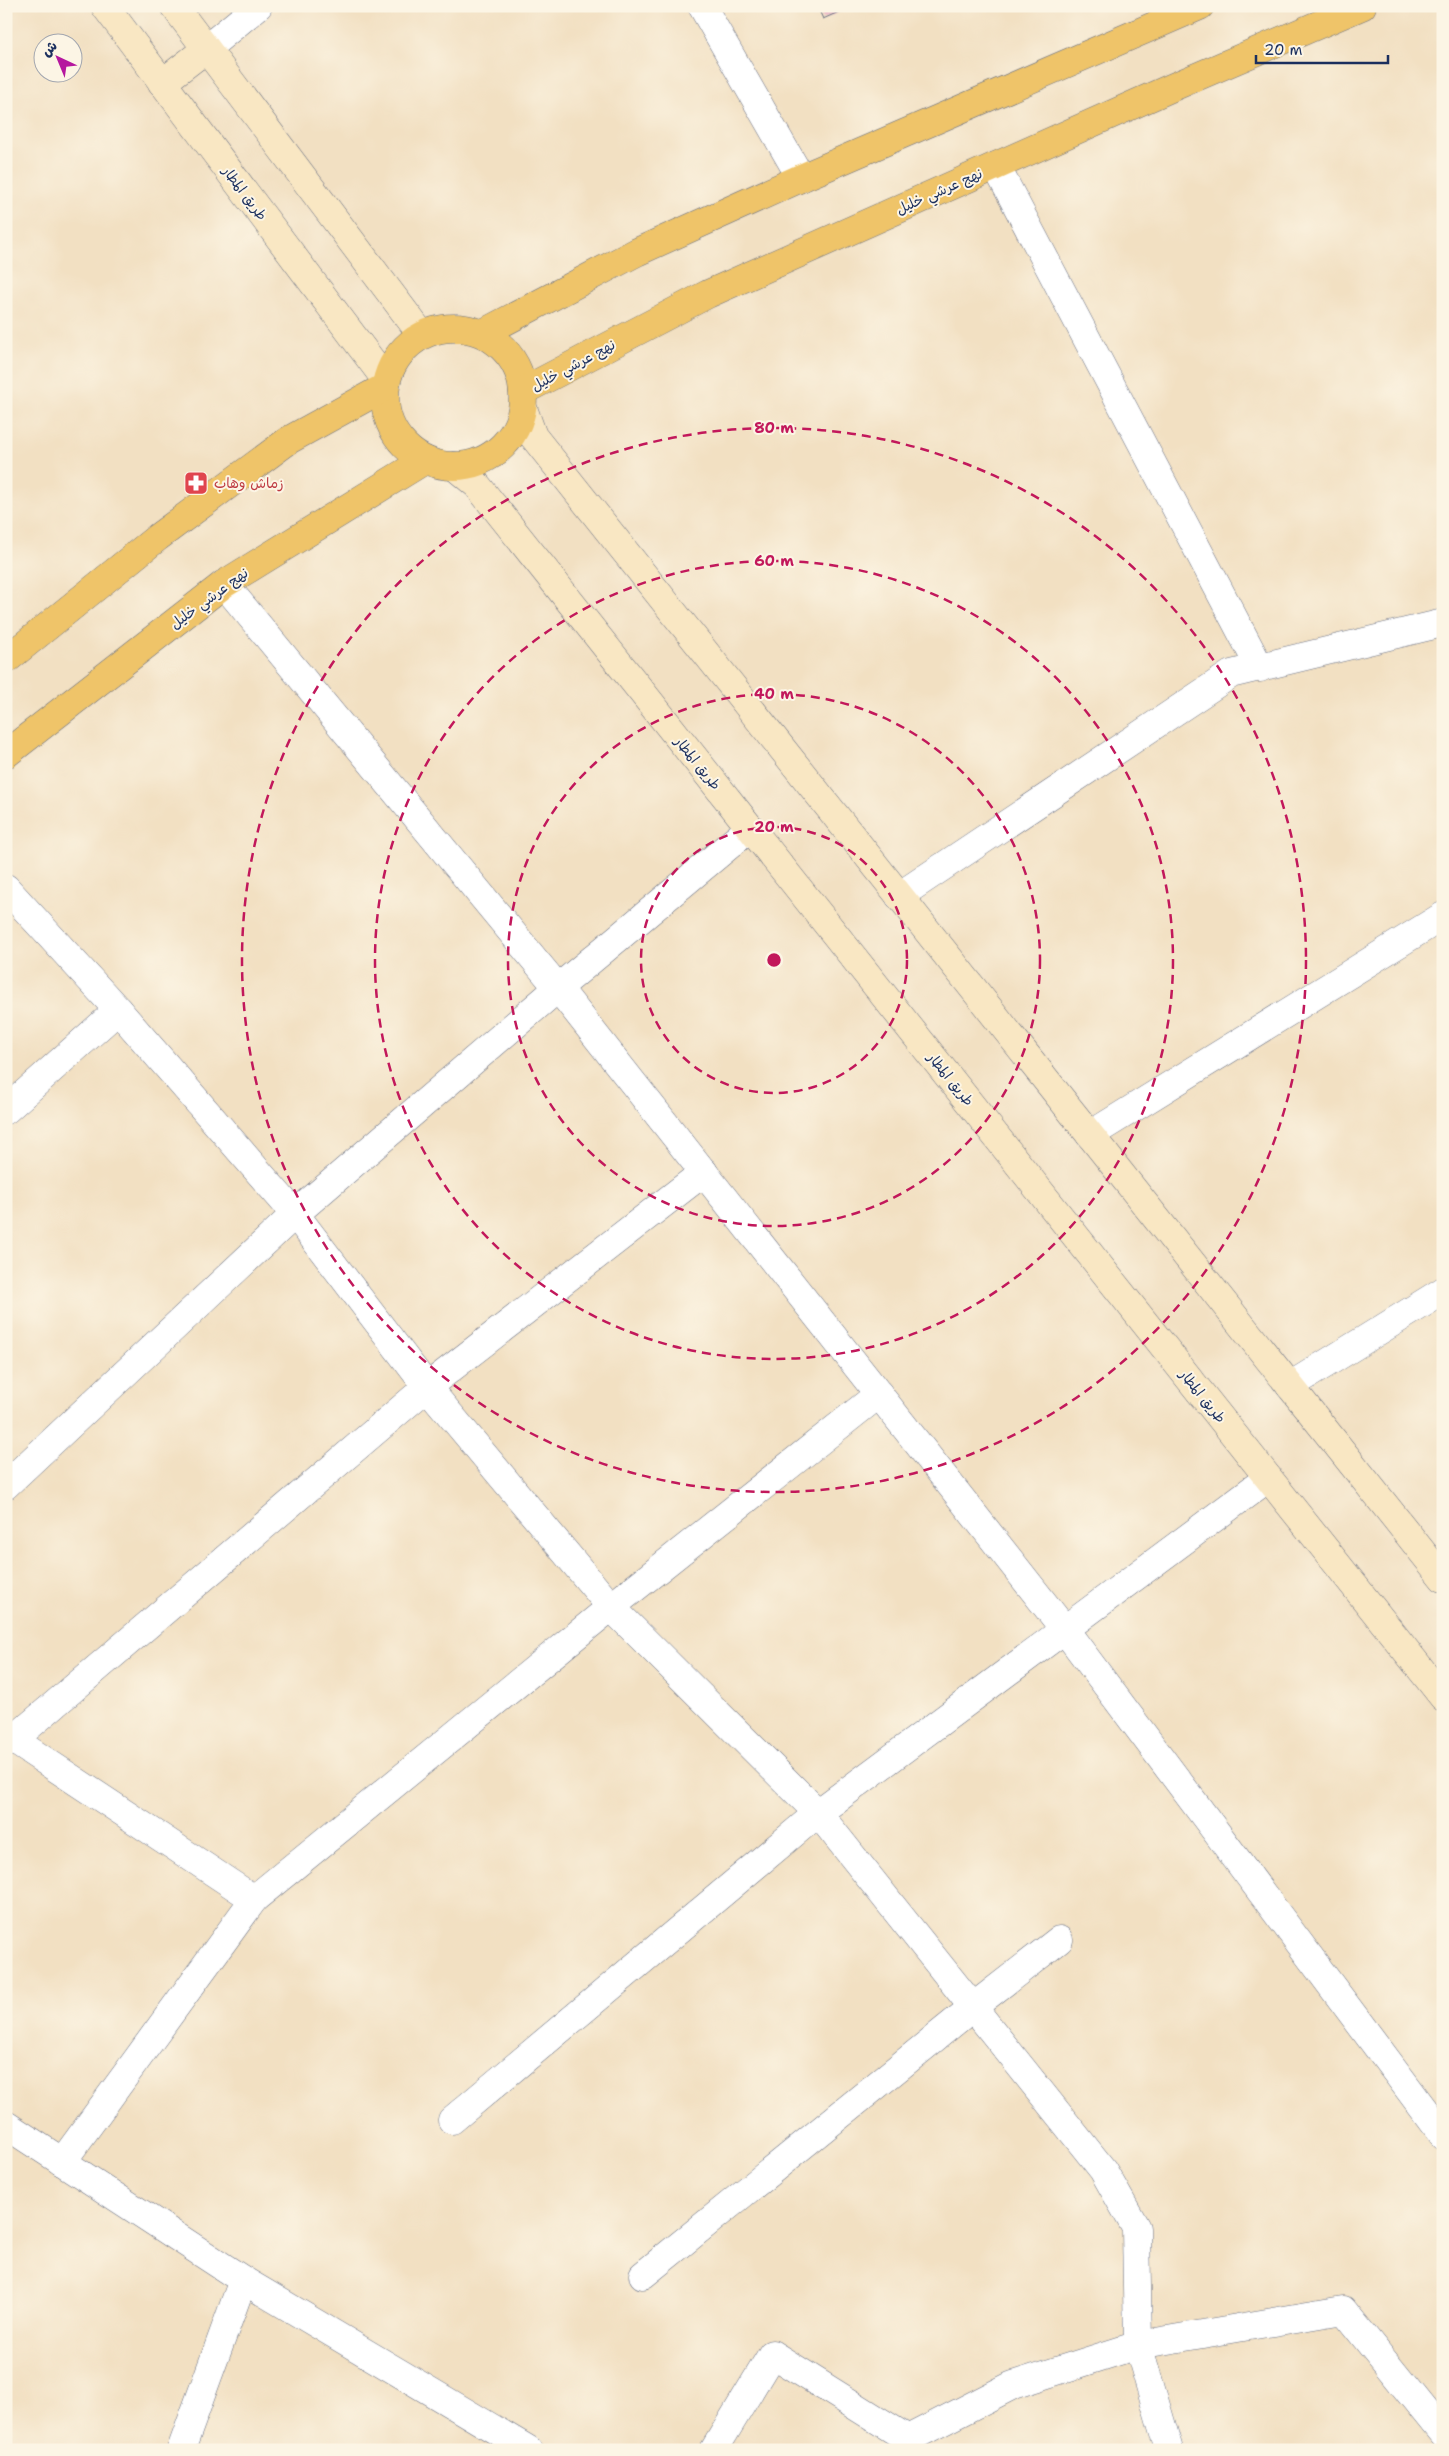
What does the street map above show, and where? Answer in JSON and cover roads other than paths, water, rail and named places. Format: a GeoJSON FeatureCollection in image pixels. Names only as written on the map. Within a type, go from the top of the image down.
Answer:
{"type":"FeatureCollection","features":[{"type":"Feature","properties":{"kind":"highway"},"geometry":{"type":"LineString","coordinates":[[483,333],[637,252],[801,178],[1200,6]]}},
{"type":"Feature","properties":{"kind":"highway","name":"نهج عرشي خليل"},"geometry":{"type":"LineString","coordinates":[[523,399],[708,294],[1362,6]]}},
{"type":"Feature","properties":{"kind":"highway"},"geometry":{"type":"LineString","coordinates":[[453,327],[472,329],[483,333],[503,348],[511,357],[521,379],[523,399],[513,434],[493,454],[468,465],[454,466],[425,460],[401,443],[393,431],[384,402],[385,384],[396,358],[412,340],[434,330],[453,327]]}},
{"type":"Feature","properties":{"kind":"highway"},"geometry":{"type":"LineString","coordinates":[[6,660],[158,537],[289,440],[385,384]]}},
{"type":"Feature","properties":{"kind":"highway","name":"نهج عرشي خليل"},"geometry":{"type":"LineString","coordinates":[[6,754],[224,584],[425,460]]}},
{"type":"Feature","properties":{"kind":"main road","name":"طريق المطار"},"geometry":{"type":"LineString","coordinates":[[105,6],[385,384]]}},
{"type":"Feature","properties":{"kind":"main road"},"geometry":{"type":"LineString","coordinates":[[174,6],[422,334]]}},
{"type":"Feature","properties":{"kind":"main road"},"geometry":{"type":"LineString","coordinates":[[162,83],[206,48]]}},
{"type":"Feature","properties":{"kind":"main road"},"geometry":{"type":"LineString","coordinates":[[523,399],[534,436],[1443,1578]]}},
{"type":"Feature","properties":{"kind":"main road","name":"طريق المطار"},"geometry":{"type":"LineString","coordinates":[[454,466],[477,485],[1443,1697]]}},
{"type":"Feature","properties":{"kind":"street"},"geometry":{"type":"LineString","coordinates":[[206,48],[258,6]]}},
{"type":"Feature","properties":{"kind":"street"},"geometry":{"type":"LineString","coordinates":[[702,6],[801,178]]}},
{"type":"Feature","properties":{"kind":"street"},"geometry":{"type":"LineString","coordinates":[[996,166],[1260,668]]}},
{"type":"Feature","properties":{"kind":"street"},"geometry":{"type":"LineString","coordinates":[[224,584],[558,988],[1065,1630],[1443,2135]]}},
{"type":"Feature","properties":{"kind":"street"},"geometry":{"type":"LineString","coordinates":[[899,896],[1231,674],[1443,623]]}},
{"type":"Feature","properties":{"kind":"street"},"geometry":{"type":"LineString","coordinates":[[6,1485],[295,1214],[558,988],[750,828]]}},
{"type":"Feature","properties":{"kind":"street"},"geometry":{"type":"LineString","coordinates":[[6,888],[118,1010],[295,1214],[427,1387],[611,1607],[818,1813],[1103,2170],[1136,2228],[1138,2345],[1169,2450]]}},
{"type":"Feature","properties":{"kind":"street"},"geometry":{"type":"LineString","coordinates":[[1090,1135],[1443,916]]}},
{"type":"Feature","properties":{"kind":"street"},"geometry":{"type":"LineString","coordinates":[[6,1110],[118,1010]]}},
{"type":"Feature","properties":{"kind":"street"},"geometry":{"type":"LineString","coordinates":[[254,1899],[10,1737],[427,1387],[704,1172]]}},
{"type":"Feature","properties":{"kind":"street"},"geometry":{"type":"LineString","coordinates":[[1290,1386],[1443,1291]]}},
{"type":"Feature","properties":{"kind":"street"},"geometry":{"type":"LineString","coordinates":[[62,2162],[254,1899],[611,1607],[879,1394]]}},
{"type":"Feature","properties":{"kind":"street"},"geometry":{"type":"LineString","coordinates":[[452,2120],[818,1813],[1268,1478]]}},
{"type":"Feature","properties":{"kind":"street"},"geometry":{"type":"LineString","coordinates":[[643,2275],[973,2007],[1059,1940]]}},
{"type":"Feature","properties":{"kind":"street"},"geometry":{"type":"LineString","coordinates":[[6,2125],[243,2280],[530,2450]]}},
{"type":"Feature","properties":{"kind":"street"},"geometry":{"type":"LineString","coordinates":[[181,2450],[243,2280]]}},
{"type":"Feature","properties":{"kind":"street"},"geometry":{"type":"LineString","coordinates":[[714,2450],[772,2354],[908,2439],[1013,2385],[1138,2345],[1343,2310],[1443,2434]]}},
{"type":"Feature","properties":{"kind":"place","name":"زماش وهاب"},"geometry":{"type":"Point","coordinates":[196,483]}}]}
